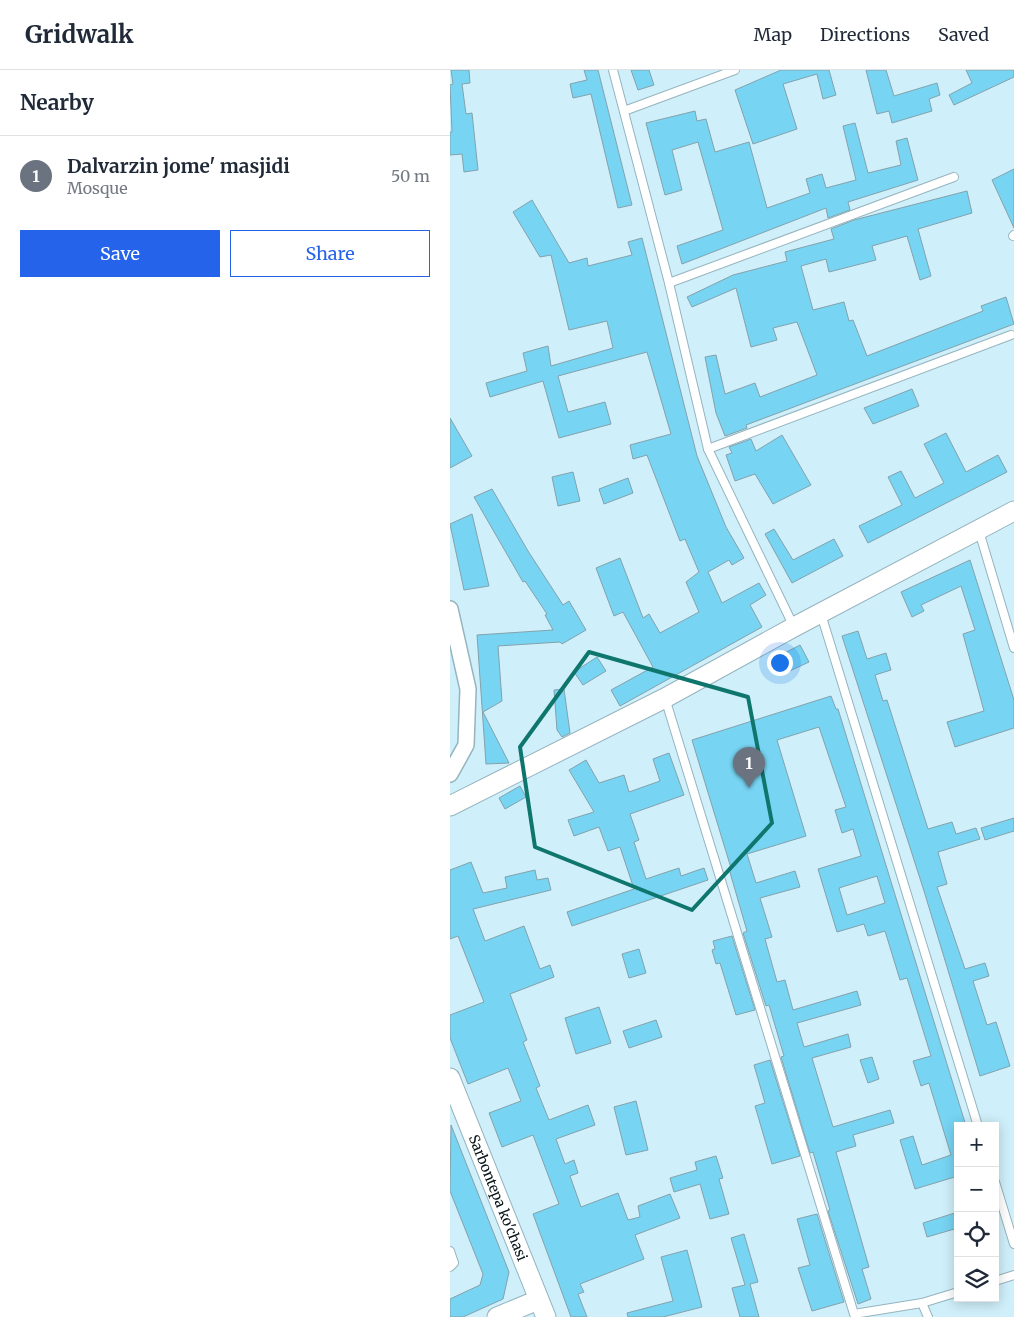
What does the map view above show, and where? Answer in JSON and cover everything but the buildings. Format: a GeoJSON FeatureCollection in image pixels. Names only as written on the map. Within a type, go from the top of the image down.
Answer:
{"type":"FeatureCollection","features":[{"type":"Feature","properties":{"kind":"street"},"geometry":{"type":"LineString","coordinates":[[450,806],[665,698],[794,627],[1014,511]]}},
{"type":"Feature","properties":{"kind":"street"},"geometry":{"type":"LineString","coordinates":[[450,609],[468,688],[466,745],[450,774]]}},
{"type":"Feature","properties":{"kind":"street","name":"Sarbontepa ko'chasi"},"geometry":{"type":"LineString","coordinates":[[450,1078],[542,1309]]}},
{"type":"Feature","properties":{"kind":"street"},"geometry":{"type":"LineString","coordinates":[[496,1317],[542,1309]]}},
{"type":"Feature","properties":{"kind":"lane"},"geometry":{"type":"LineString","coordinates":[[613,70],[669,283],[708,449],[794,627]]}},
{"type":"Feature","properties":{"kind":"lane"},"geometry":{"type":"LineString","coordinates":[[624,111],[735,70]]}},
{"type":"Feature","properties":{"kind":"lane"},"geometry":{"type":"LineString","coordinates":[[669,283],[954,177]]}},
{"type":"Feature","properties":{"kind":"lane"},"geometry":{"type":"LineString","coordinates":[[708,449],[1011,335]]}},
{"type":"Feature","properties":{"kind":"lane"},"geometry":{"type":"LineString","coordinates":[[979,530],[1014,648]]}},
{"type":"Feature","properties":{"kind":"lane"},"geometry":{"type":"LineString","coordinates":[[821,614],[977,1122]]}},
{"type":"Feature","properties":{"kind":"lane"},"geometry":{"type":"LineString","coordinates":[[665,698],[854,1314],[922,1303],[954,1293]]}},
{"type":"Feature","properties":{"kind":"lane"},"geometry":{"type":"LineString","coordinates":[[999,1195],[1014,1244]]}},
{"type":"Feature","properties":{"kind":"lane"},"geometry":{"type":"LineString","coordinates":[[450,1251],[454,1263],[450,1267]]}},
{"type":"Feature","properties":{"kind":"lane"},"geometry":{"type":"LineString","coordinates":[[999,1280],[1014,1275]]}},
{"type":"Feature","properties":{"kind":"lane"},"geometry":{"type":"LineString","coordinates":[[922,1303],[928,1317]]}},
{"type":"Feature","properties":{"kind":"highlighted area"},"geometry":{"type":"Polygon","coordinates":[[[589,652],[748,697],[772,823],[692,910],[535,847],[520,747],[589,652]]]}},
{"type":"Feature","properties":{"kind":"place","name":"Dalvarzin jome' masjidi"},"geometry":{"type":"Point","coordinates":[749,788]}}]}
